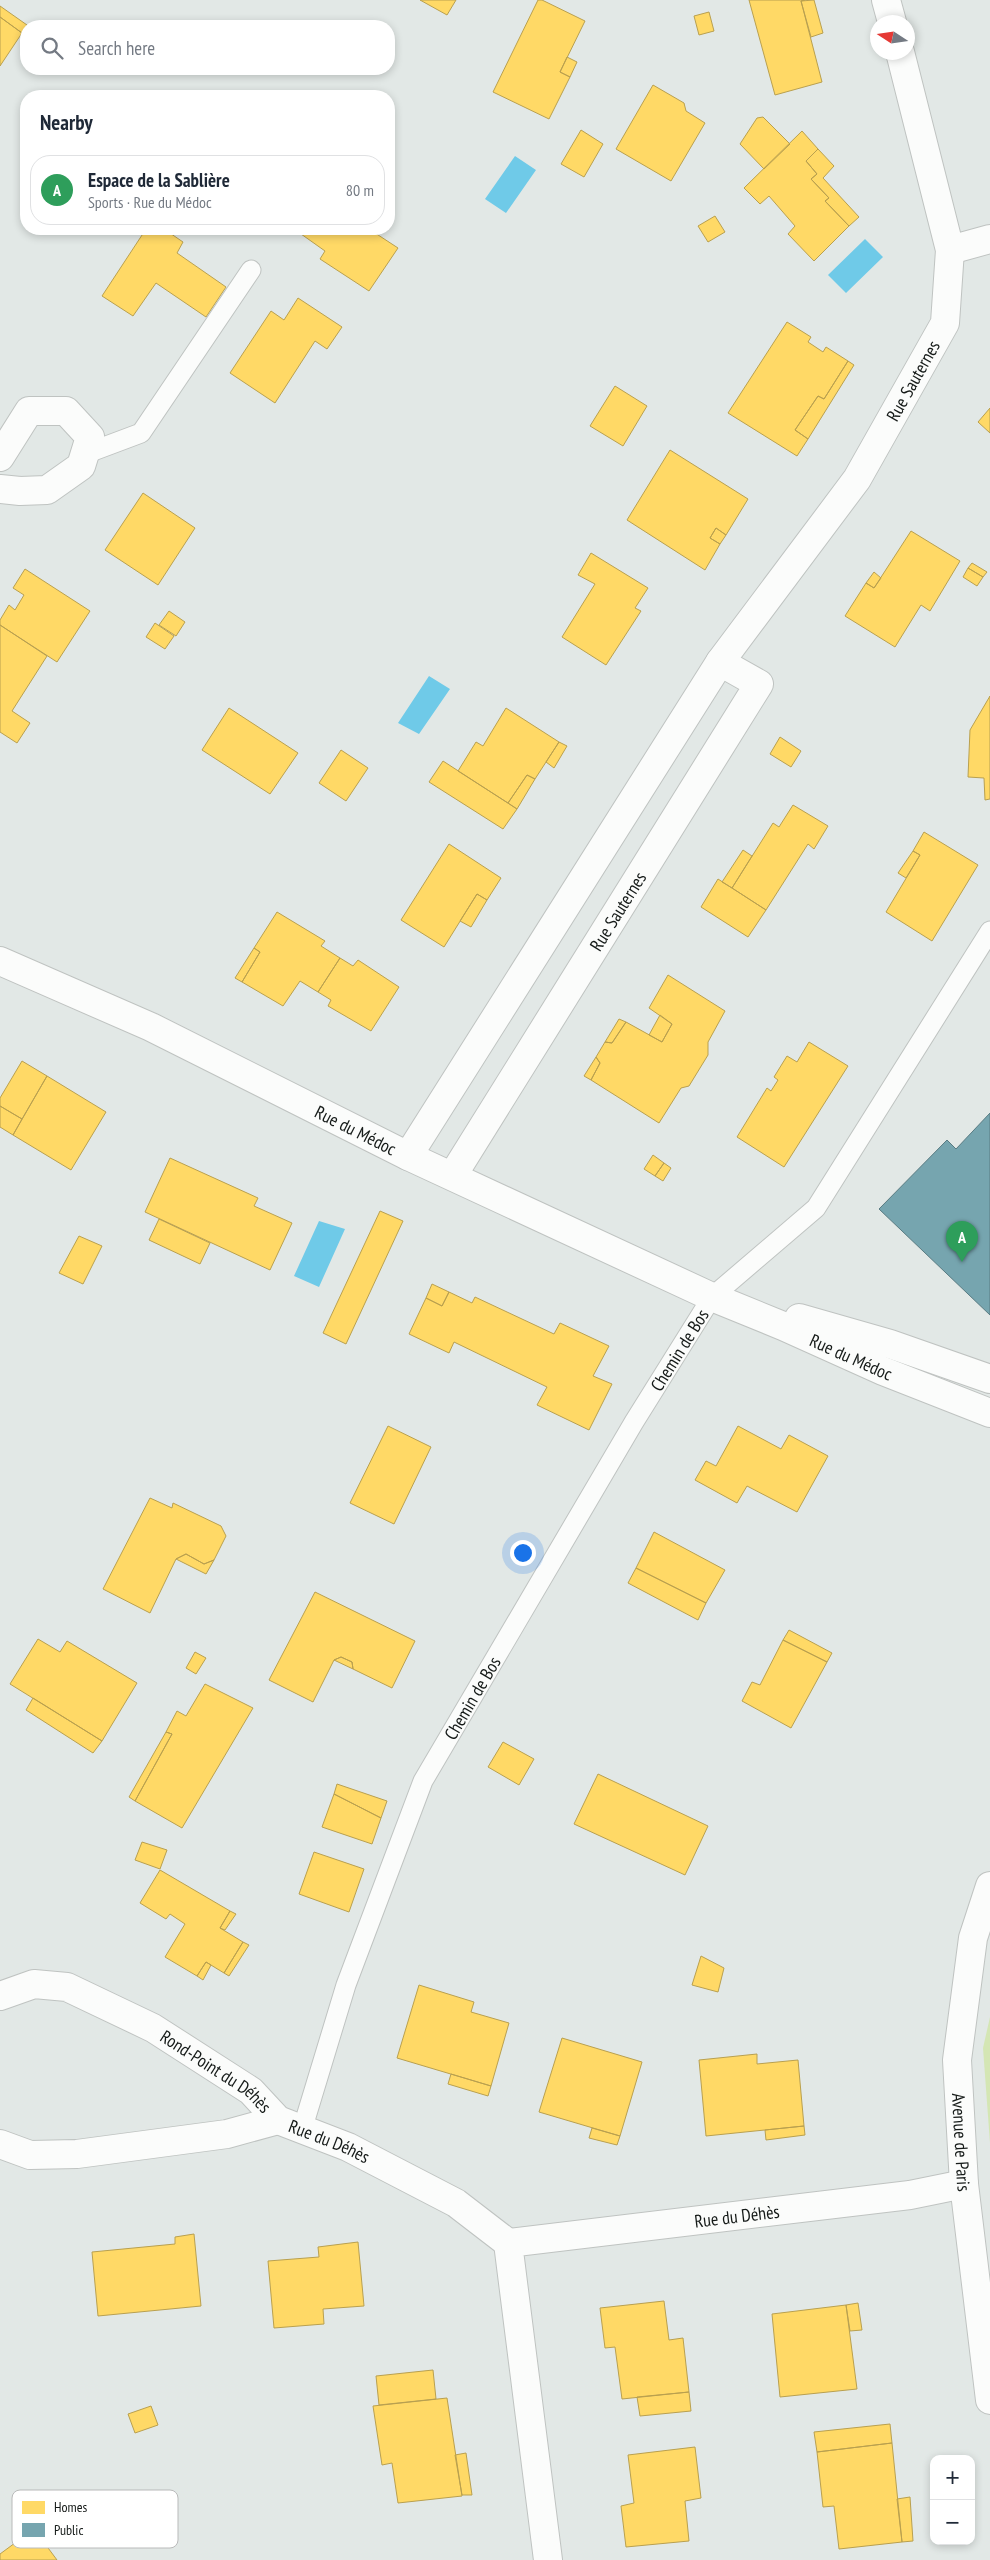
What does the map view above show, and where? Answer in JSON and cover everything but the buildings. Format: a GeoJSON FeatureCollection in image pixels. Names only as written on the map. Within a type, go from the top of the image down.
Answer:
{"type":"FeatureCollection","features":[{"type":"Feature","properties":{"kind":"street"},"geometry":{"type":"LineString","coordinates":[[886,0],[890,15]]}},
{"type":"Feature","properties":{"kind":"street","name":"Rue Sauternes"},"geometry":{"type":"LineString","coordinates":[[408,1156],[720,662],[857,479],[945,323],[950,250],[902,60]]}},
{"type":"Feature","properties":{"kind":"street"},"geometry":{"type":"LineString","coordinates":[[950,250],[990,239]]}},
{"type":"Feature","properties":{"kind":"street"},"geometry":{"type":"LineString","coordinates":[[0,457],[29,411],[66,411],[90,437],[81,466],[47,490],[20,491],[0,489]]}},
{"type":"Feature","properties":{"kind":"street","name":"Rue Sauternes"},"geometry":{"type":"LineString","coordinates":[[453,1175],[759,684],[720,662]]}},
{"type":"Feature","properties":{"kind":"street","name":"Rue du Médoc"},"geometry":{"type":"LineString","coordinates":[[0,961],[151,1027],[408,1156],[453,1175],[712,1297],[783,1326],[882,1372],[990,1413]]}},
{"type":"Feature","properties":{"kind":"street","name":"Rue du Médoc"},"geometry":{"type":"LineString","coordinates":[[712,1297],[786,1314],[890,1344],[990,1379]]}},
{"type":"Feature","properties":{"kind":"street","name":"Avenue de Paris"},"geometry":{"type":"LineString","coordinates":[[990,1886],[973,1938],[957,2060],[964,2184],[990,2400]]}},
{"type":"Feature","properties":{"kind":"street","name":"Rond-Point du Déhès"},"geometry":{"type":"LineString","coordinates":[[0,1996],[34,1984],[67,1986],[170,2039],[251,2091],[290,2125]]}},
{"type":"Feature","properties":{"kind":"street","name":"Rond-Point du Déhès"},"geometry":{"type":"LineString","coordinates":[[0,2144],[30,2155],[77,2154],[290,2125]]}},
{"type":"Feature","properties":{"kind":"street","name":"Rue du Déhès"},"geometry":{"type":"LineString","coordinates":[[290,2125],[348,2147],[456,2203],[508,2243],[910,2195],[964,2184]]}},
{"type":"Feature","properties":{"kind":"street"},"geometry":{"type":"LineString","coordinates":[[508,2243],[548,2560]]}},
{"type":"Feature","properties":{"kind":"lane"},"geometry":{"type":"LineString","coordinates":[[85,454],[141,433],[251,270]]}},
{"type":"Feature","properties":{"kind":"lane","name":"Chemin de Bos"},"geometry":{"type":"LineString","coordinates":[[290,2125],[346,1985],[423,1782],[634,1422],[712,1297],[816,1208],[990,931]]}},
{"type":"Feature","properties":{"kind":"green space"},"geometry":{"type":"Polygon","coordinates":[[[990,2017],[990,2143],[983,2048],[990,2017]]]}},
{"type":"Feature","properties":{"kind":"water"},"geometry":{"type":"Polygon","coordinates":[[[515,156],[536,170],[506,213],[485,199],[515,156]]]}},
{"type":"Feature","properties":{"kind":"water"},"geometry":{"type":"Polygon","coordinates":[[[865,239],[883,257],[846,293],[828,275],[865,239]]]}},
{"type":"Feature","properties":{"kind":"water"},"geometry":{"type":"Polygon","coordinates":[[[429,676],[450,689],[419,734],[398,723],[429,676]]]}},
{"type":"Feature","properties":{"kind":"water"},"geometry":{"type":"Polygon","coordinates":[[[319,1221],[345,1229],[319,1287],[294,1276],[319,1221]]]}},
{"type":"Feature","properties":{"kind":"place","name":"Espace de la Sablière"},"geometry":{"type":"Point","coordinates":[962,1262]}}]}
